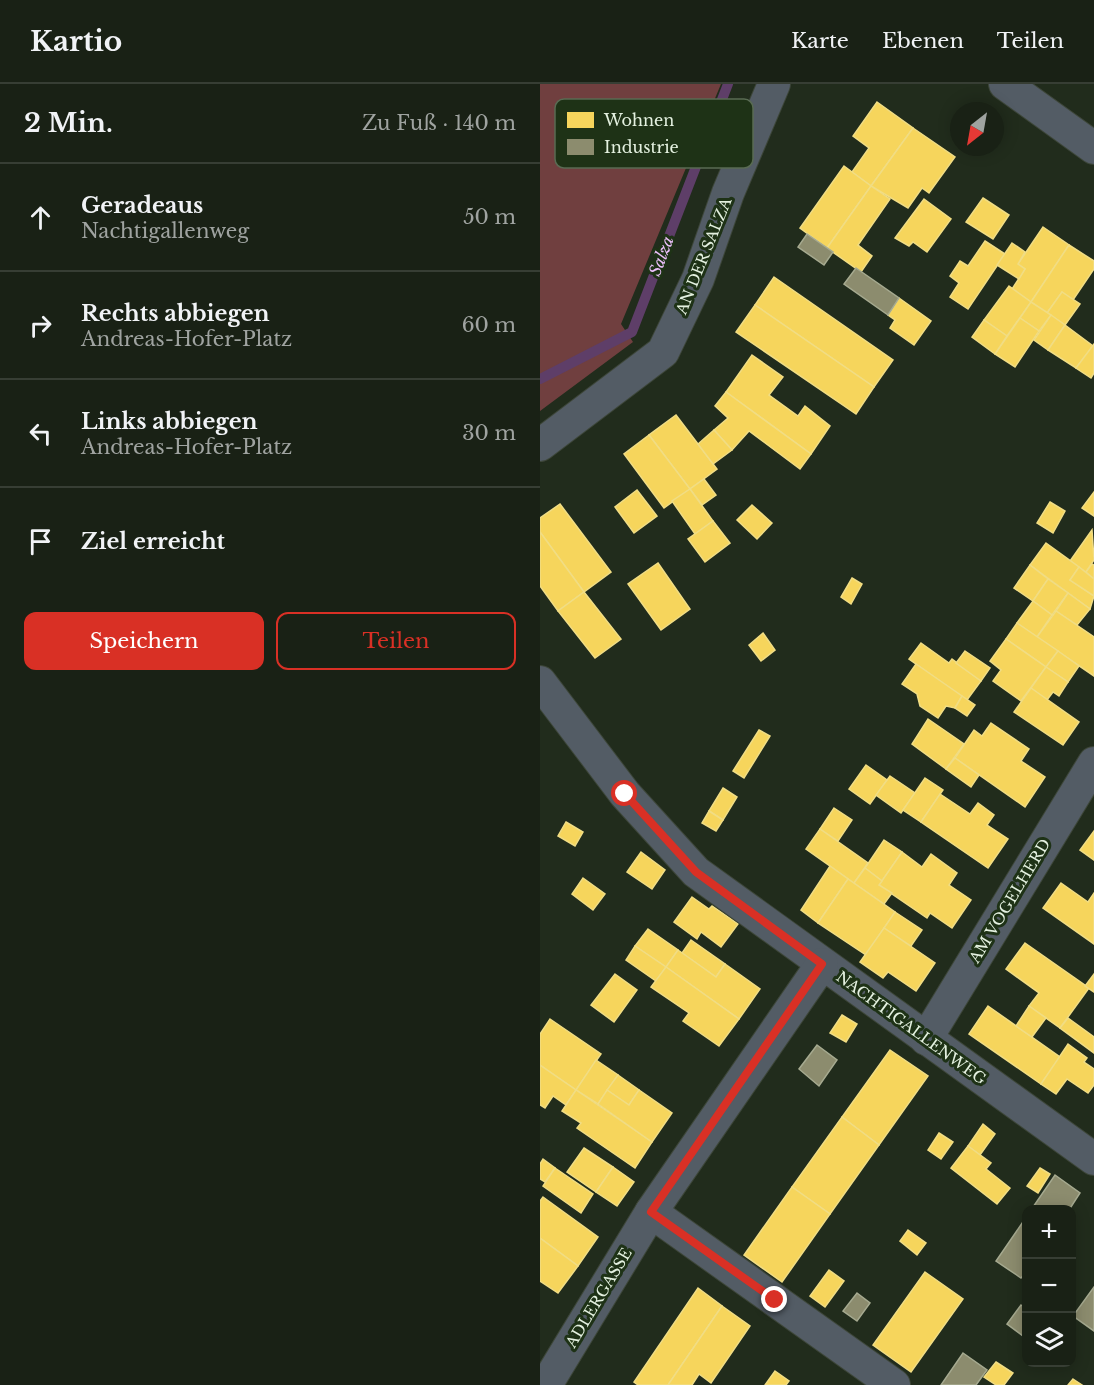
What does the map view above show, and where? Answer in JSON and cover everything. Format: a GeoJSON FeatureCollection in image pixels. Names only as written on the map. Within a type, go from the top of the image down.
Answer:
{"type":"FeatureCollection","features":[{"type":"Feature","properties":{"kind":"street","name":"AN DER SALZA"},"geometry":{"type":"LineString","coordinates":[[753,134],[774,84]]}},
{"type":"Feature","properties":{"kind":"street"},"geometry":{"type":"LineString","coordinates":[[1005,84],[1094,148]]}},
{"type":"Feature","properties":{"kind":"street","name":"AN DER SALZA"},"geometry":{"type":"LineString","coordinates":[[540,445],[663,352],[698,279],[739,168]]}},
{"type":"Feature","properties":{"kind":"street","name":"NACHTIGALLENWEG"},"geometry":{"type":"LineString","coordinates":[[540,682],[625,794],[696,872],[1094,1159]]}},
{"type":"Feature","properties":{"kind":"street","name":"AM VOGELHERD"},"geometry":{"type":"LineString","coordinates":[[926,1039],[1094,763]]}},
{"type":"Feature","properties":{"kind":"street","name":"ADLERGASSE"},"geometry":{"type":"LineString","coordinates":[[546,1385],[651,1212],[822,964]]}},
{"type":"Feature","properties":{"kind":"street"},"geometry":{"type":"LineString","coordinates":[[651,1212],[894,1385]]}},
{"type":"Feature","properties":{"kind":"shaded area"},"geometry":{"type":"Polygon","coordinates":[[[540,84],[721,84],[715,99],[555,99],[555,168],[686,168],[621,324],[633,342],[540,411],[540,84]]]}},
{"type":"Feature","properties":{"kind":"building: Wohnen"},"geometry":{"type":"Polygon","coordinates":[[[877,102],[913,128],[871,186],[852,172],[869,148],[853,136],[877,102]]]}},
{"type":"Feature","properties":{"kind":"building: Wohnen"},"geometry":{"type":"Polygon","coordinates":[[[913,128],[950,154],[950,156],[955,157],[929,193],[922,188],[908,208],[871,186],[913,128]]]}},
{"type":"Feature","properties":{"kind":"building: Wohnen"},"geometry":{"type":"Polygon","coordinates":[[[844,166],[871,186],[827,248],[800,228],[844,166]]]}},
{"type":"Feature","properties":{"kind":"building: Wohnen"},"geometry":{"type":"Polygon","coordinates":[[[871,186],[890,199],[858,245],[872,256],[861,272],[827,248],[871,186]]]}},
{"type":"Feature","properties":{"kind":"building: Wohnen"},"geometry":{"type":"Polygon","coordinates":[[[983,198],[1009,215],[993,239],[966,222],[983,198]]]}},
{"type":"Feature","properties":{"kind":"building: Wohnen"},"geometry":{"type":"Polygon","coordinates":[[[924,199],[951,219],[927,252],[913,242],[909,246],[895,238],[924,199]]]}},
{"type":"Feature","properties":{"kind":"building: Wohnen"},"geometry":{"type":"Polygon","coordinates":[[[1043,227],[1069,245],[1031,302],[1012,289],[1025,269],[1018,264],[1043,227]]]}},
{"type":"Feature","properties":{"kind":"building: Wohnen"},"geometry":{"type":"Polygon","coordinates":[[[985,241],[1005,254],[968,309],[950,297],[959,283],[950,276],[960,261],[968,266],[985,241]]]}},
{"type":"Feature","properties":{"kind":"building: Wohnen"},"geometry":{"type":"Polygon","coordinates":[[[1012,243],[1025,252],[1018,264],[1025,269],[1019,279],[997,265],[1012,243]]]}},
{"type":"Feature","properties":{"kind":"building: Wohnen"},"geometry":{"type":"Polygon","coordinates":[[[1069,245],[1094,261],[1094,269],[1073,300],[1062,292],[1047,313],[1031,302],[1069,245]]]}},
{"type":"Feature","properties":{"kind":"building: Wohnen"},"geometry":{"type":"Polygon","coordinates":[[[774,277],[893,360],[874,387],[755,305],[774,277]]]}},
{"type":"Feature","properties":{"kind":"building: Wohnen"},"geometry":{"type":"Polygon","coordinates":[[[1009,286],[1031,302],[1007,336],[984,320],[1009,286]]]}},
{"type":"Feature","properties":{"kind":"building: Wohnen"},"geometry":{"type":"Polygon","coordinates":[[[1062,292],[1080,304],[1065,325],[1047,313],[1062,292]]]}},
{"type":"Feature","properties":{"kind":"building: Wohnen"},"geometry":{"type":"Polygon","coordinates":[[[899,298],[931,321],[914,345],[890,328],[895,320],[888,315],[899,298]]]}},
{"type":"Feature","properties":{"kind":"building: Wohnen"},"geometry":{"type":"Polygon","coordinates":[[[1031,302],[1051,315],[1039,331],[1020,318],[1031,302]]]}},
{"type":"Feature","properties":{"kind":"building: Wohnen"},"geometry":{"type":"Polygon","coordinates":[[[755,305],[874,387],[856,414],[736,332],[755,305]]]}},
{"type":"Feature","properties":{"kind":"building: Wohnen"},"geometry":{"type":"Polygon","coordinates":[[[1051,315],[1065,325],[1048,350],[1034,340],[1051,315]]]}},
{"type":"Feature","properties":{"kind":"building: Wohnen"},"geometry":{"type":"Polygon","coordinates":[[[1020,318],[1039,331],[1015,367],[995,354],[1020,318]]]}},
{"type":"Feature","properties":{"kind":"building: Wohnen"},"geometry":{"type":"Polygon","coordinates":[[[984,320],[1007,336],[995,354],[972,337],[984,320]]]}},
{"type":"Feature","properties":{"kind":"building: Wohnen"},"geometry":{"type":"Polygon","coordinates":[[[1065,325],[1093,346],[1076,368],[1048,350],[1065,325]]]}},
{"type":"Feature","properties":{"kind":"building: Wohnen"},"geometry":{"type":"Polygon","coordinates":[[[1094,344],[1094,373],[1091,378],[1076,368],[1094,344]]]}},
{"type":"Feature","properties":{"kind":"building: Wohnen"},"geometry":{"type":"Polygon","coordinates":[[[752,355],[783,377],[769,395],[798,416],[805,406],[830,426],[811,454],[726,392],[752,355]]]}},
{"type":"Feature","properties":{"kind":"building: Wohnen"},"geometry":{"type":"Polygon","coordinates":[[[726,392],[811,454],[800,469],[749,431],[732,450],[714,430],[728,418],[715,406],[726,392]]]}},
{"type":"Feature","properties":{"kind":"building: Wohnen"},"geometry":{"type":"Polygon","coordinates":[[[676,415],[717,469],[690,489],[649,435],[676,415]]]}},
{"type":"Feature","properties":{"kind":"building: Wohnen"},"geometry":{"type":"Polygon","coordinates":[[[714,430],[732,450],[713,464],[698,444],[714,430]]]}},
{"type":"Feature","properties":{"kind":"building: Wohnen"},"geometry":{"type":"Polygon","coordinates":[[[649,435],[690,489],[664,508],[624,454],[649,435]]]}},
{"type":"Feature","properties":{"kind":"building: Wohnen"},"geometry":{"type":"Polygon","coordinates":[[[704,479],[716,495],[702,505],[690,489],[704,479]]]}},
{"type":"Feature","properties":{"kind":"building: Wohnen"},"geometry":{"type":"Polygon","coordinates":[[[690,489],[713,521],[695,534],[672,501],[690,489]]]}},
{"type":"Feature","properties":{"kind":"building: Wohnen"},"geometry":{"type":"Polygon","coordinates":[[[637,490],[657,516],[634,533],[615,507],[637,490]]]}},
{"type":"Feature","properties":{"kind":"building: Wohnen"},"geometry":{"type":"Polygon","coordinates":[[[1094,492],[1094,516],[1082,508],[1094,492]]]}},
{"type":"Feature","properties":{"kind":"building: Wohnen"},"geometry":{"type":"Polygon","coordinates":[[[1050,502],[1065,511],[1053,533],[1037,523],[1050,502]]]}},
{"type":"Feature","properties":{"kind":"building: Wohnen"},"geometry":{"type":"Polygon","coordinates":[[[560,504],[611,572],[584,592],[540,532],[540,518],[560,504]]]}},
{"type":"Feature","properties":{"kind":"building: Wohnen"},"geometry":{"type":"Polygon","coordinates":[[[752,505],[772,523],[757,539],[737,520],[752,505]]]}},
{"type":"Feature","properties":{"kind":"building: Wohnen"},"geometry":{"type":"Polygon","coordinates":[[[713,521],[730,543],[705,562],[688,539],[713,521]]]}},
{"type":"Feature","properties":{"kind":"building: Wohnen"},"geometry":{"type":"Polygon","coordinates":[[[1092,530],[1094,560],[1086,572],[1070,561],[1092,530]]]}},
{"type":"Feature","properties":{"kind":"building: Wohnen"},"geometry":{"type":"Polygon","coordinates":[[[540,532],[584,592],[558,611],[540,586],[540,532]]]}},
{"type":"Feature","properties":{"kind":"building: Wohnen"},"geometry":{"type":"Polygon","coordinates":[[[1046,543],[1079,567],[1070,580],[1094,596],[1090,609],[1030,565],[1046,543]]]}},
{"type":"Feature","properties":{"kind":"building: Wohnen"},"geometry":{"type":"Polygon","coordinates":[[[658,563],[690,609],[661,630],[628,584],[658,563]]]}},
{"type":"Feature","properties":{"kind":"building: Wohnen"},"geometry":{"type":"Polygon","coordinates":[[[1092,564],[1094,565],[1094,579],[1086,572],[1092,564]]]}},
{"type":"Feature","properties":{"kind":"building: Wohnen"},"geometry":{"type":"Polygon","coordinates":[[[1030,565],[1048,579],[1033,601],[1014,588],[1030,565]]]}},
{"type":"Feature","properties":{"kind":"building: Wohnen"},"geometry":{"type":"Polygon","coordinates":[[[1079,567],[1094,579],[1094,596],[1070,580],[1079,567]]]}},
{"type":"Feature","properties":{"kind":"building: Wohnen"},"geometry":{"type":"Polygon","coordinates":[[[852,578],[862,584],[851,604],[841,597],[852,578]]]}},
{"type":"Feature","properties":{"kind":"building: Wohnen"},"geometry":{"type":"Polygon","coordinates":[[[1048,579],[1068,593],[1052,615],[1033,601],[1048,579]]]}},
{"type":"Feature","properties":{"kind":"building: Wohnen"},"geometry":{"type":"Polygon","coordinates":[[[584,592],[621,639],[595,658],[558,611],[584,592]]]}},
{"type":"Feature","properties":{"kind":"building: Wohnen"},"geometry":{"type":"Polygon","coordinates":[[[1068,593],[1090,609],[1077,625],[1056,611],[1068,593]]]}},
{"type":"Feature","properties":{"kind":"building: Wohnen"},"geometry":{"type":"Polygon","coordinates":[[[1033,601],[1052,615],[1037,637],[1017,623],[1033,601]]]}},
{"type":"Feature","properties":{"kind":"building: Wohnen"},"geometry":{"type":"Polygon","coordinates":[[[1056,611],[1094,637],[1094,676],[1037,637],[1056,611]]]}},
{"type":"Feature","properties":{"kind":"building: Wohnen"},"geometry":{"type":"Polygon","coordinates":[[[1017,623],[1058,651],[1046,667],[1006,639],[1017,623]]]}},
{"type":"Feature","properties":{"kind":"building: Wohnen"},"geometry":{"type":"Polygon","coordinates":[[[763,633],[775,650],[761,661],[749,645],[763,633]]]}},
{"type":"Feature","properties":{"kind":"building: Wohnen"},"geometry":{"type":"Polygon","coordinates":[[[1006,639],[1046,667],[1021,701],[993,681],[1001,670],[990,661],[1006,639]]]}},
{"type":"Feature","properties":{"kind":"building: Wohnen"},"geometry":{"type":"Polygon","coordinates":[[[921,643],[949,663],[952,659],[981,681],[967,700],[909,659],[921,643]]]}},
{"type":"Feature","properties":{"kind":"building: Wohnen"},"geometry":{"type":"Polygon","coordinates":[[[965,651],[990,668],[981,681],[956,663],[965,651]]]}},
{"type":"Feature","properties":{"kind":"building: Wohnen"},"geometry":{"type":"Polygon","coordinates":[[[1058,651],[1079,666],[1068,682],[1046,667],[1058,651]]]}},
{"type":"Feature","properties":{"kind":"building: Wohnen"},"geometry":{"type":"Polygon","coordinates":[[[916,664],[962,696],[955,708],[946,706],[938,718],[920,706],[917,694],[902,684],[916,664]]]}},
{"type":"Feature","properties":{"kind":"building: Wohnen"},"geometry":{"type":"Polygon","coordinates":[[[1046,667],[1068,682],[1059,696],[1053,692],[1047,700],[1031,688],[1046,667]]]}},
{"type":"Feature","properties":{"kind":"building: Wohnen"},"geometry":{"type":"Polygon","coordinates":[[[1031,688],[1079,722],[1063,745],[1014,712],[1031,688]]]}},
{"type":"Feature","properties":{"kind":"building: Wohnen"},"geometry":{"type":"Polygon","coordinates":[[[962,696],[975,705],[967,716],[955,708],[962,696]]]}},
{"type":"Feature","properties":{"kind":"building: Wohnen"},"geometry":{"type":"Polygon","coordinates":[[[928,719],[964,744],[946,769],[912,744],[928,719]]]}},
{"type":"Feature","properties":{"kind":"building: Wohnen"},"geometry":{"type":"Polygon","coordinates":[[[991,723],[1029,749],[1021,761],[1045,777],[1025,807],[955,758],[974,730],[982,736],[991,723]]]}},
{"type":"Feature","properties":{"kind":"building: Wohnen"},"geometry":{"type":"Polygon","coordinates":[[[759,730],[770,736],[744,778],[733,771],[759,730]]]}},
{"type":"Feature","properties":{"kind":"building: Wohnen"},"geometry":{"type":"Polygon","coordinates":[[[955,758],[979,775],[971,787],[946,769],[955,758]]]}},
{"type":"Feature","properties":{"kind":"building: Wohnen"},"geometry":{"type":"Polygon","coordinates":[[[866,765],[887,780],[870,804],[849,789],[866,765]]]}},
{"type":"Feature","properties":{"kind":"building: Wohnen"},"geometry":{"type":"Polygon","coordinates":[[[890,776],[915,793],[901,813],[876,795],[890,776]]]}},
{"type":"Feature","properties":{"kind":"building: Wohnen"},"geometry":{"type":"Polygon","coordinates":[[[925,778],[943,790],[921,822],[903,810],[925,778]]]}},
{"type":"Feature","properties":{"kind":"building: Wohnen"},"geometry":{"type":"Polygon","coordinates":[[[723,788],[737,797],[723,820],[709,811],[723,788]]]}},
{"type":"Feature","properties":{"kind":"building: Wohnen"},"geometry":{"type":"Polygon","coordinates":[[[940,794],[970,814],[978,803],[994,815],[987,825],[1008,839],[988,868],[921,822],[940,794]]]}},
{"type":"Feature","properties":{"kind":"building: Wohnen"},"geometry":{"type":"Polygon","coordinates":[[[834,808],[852,820],[838,841],[820,829],[834,808]]]}},
{"type":"Feature","properties":{"kind":"building: Wohnen"},"geometry":{"type":"Polygon","coordinates":[[[709,811],[723,820],[716,831],[702,823],[709,811]]]}},
{"type":"Feature","properties":{"kind":"building: Wohnen"},"geometry":{"type":"Polygon","coordinates":[[[566,822],[583,832],[575,846],[558,836],[566,822]]]}},
{"type":"Feature","properties":{"kind":"building: Wohnen"},"geometry":{"type":"Polygon","coordinates":[[[820,829],[868,863],[854,883],[806,849],[820,829]]]}},
{"type":"Feature","properties":{"kind":"building: Wohnen"},"geometry":{"type":"Polygon","coordinates":[[[1094,831],[1094,860],[1080,850],[1094,831]]]}},
{"type":"Feature","properties":{"kind":"building: Wohnen"},"geometry":{"type":"Polygon","coordinates":[[[884,840],[902,852],[882,881],[865,868],[884,840]]]}},
{"type":"Feature","properties":{"kind":"building: Wohnen"},"geometry":{"type":"Polygon","coordinates":[[[641,852],[665,870],[652,889],[627,872],[641,852]]]}},
{"type":"Feature","properties":{"kind":"building: Wohnen"},"geometry":{"type":"Polygon","coordinates":[[[902,852],[922,867],[931,854],[957,873],[949,885],[971,900],[952,928],[930,913],[927,918],[879,885],[902,852]]]}},
{"type":"Feature","properties":{"kind":"building: Wohnen"},"geometry":{"type":"Polygon","coordinates":[[[830,866],[848,879],[818,923],[801,910],[830,866]]]}},
{"type":"Feature","properties":{"kind":"building: Wohnen"},"geometry":{"type":"Polygon","coordinates":[[[865,868],[882,881],[879,885],[892,893],[884,904],[854,883],[865,868]]]}},
{"type":"Feature","properties":{"kind":"building: Wohnen"},"geometry":{"type":"Polygon","coordinates":[[[583,878],[605,894],[593,910],[572,894],[583,878]]]}},
{"type":"Feature","properties":{"kind":"building: Wohnen"},"geometry":{"type":"Polygon","coordinates":[[[848,879],[895,912],[866,955],[818,923],[848,879]]]}},
{"type":"Feature","properties":{"kind":"building: Wohnen"},"geometry":{"type":"Polygon","coordinates":[[[1061,883],[1088,902],[1094,893],[1094,944],[1043,908],[1061,883]]]}},
{"type":"Feature","properties":{"kind":"building: Wohnen"},"geometry":{"type":"Polygon","coordinates":[[[692,897],[709,909],[712,906],[738,924],[721,947],[701,932],[697,939],[674,922],[692,897]]]}},
{"type":"Feature","properties":{"kind":"building: Wohnen"},"geometry":{"type":"Polygon","coordinates":[[[895,912],[922,930],[911,946],[884,928],[895,912]]]}},
{"type":"Feature","properties":{"kind":"building: Wohnen"},"geometry":{"type":"Polygon","coordinates":[[[884,928],[935,963],[916,991],[888,972],[883,978],[860,962],[884,928]]]}},
{"type":"Feature","properties":{"kind":"building: Wohnen"},"geometry":{"type":"Polygon","coordinates":[[[648,929],[678,950],[666,967],[635,946],[648,929]]]}},
{"type":"Feature","properties":{"kind":"building: Wohnen"},"geometry":{"type":"Polygon","coordinates":[[[691,940],[725,964],[716,977],[682,953],[691,940]]]}},
{"type":"Feature","properties":{"kind":"building: Wohnen"},"geometry":{"type":"Polygon","coordinates":[[[1025,943],[1089,988],[1060,1028],[1029,1006],[1039,993],[1006,969],[1025,943]]]}},
{"type":"Feature","properties":{"kind":"building: Wohnen"},"geometry":{"type":"Polygon","coordinates":[[[635,946],[666,967],[656,981],[626,960],[635,946]]]}},
{"type":"Feature","properties":{"kind":"building: Wohnen"},"geometry":{"type":"Polygon","coordinates":[[[678,950],[716,977],[725,964],[760,989],[739,1019],[666,967],[678,950]]]}},
{"type":"Feature","properties":{"kind":"building: Wohnen"},"geometry":{"type":"Polygon","coordinates":[[[666,967],[739,1019],[719,1046],[683,1021],[689,1013],[651,987],[666,967]]]}},
{"type":"Feature","properties":{"kind":"building: Wohnen"},"geometry":{"type":"Polygon","coordinates":[[[615,974],[637,990],[614,1022],[591,1005],[615,974]]]}},
{"type":"Feature","properties":{"kind":"building: Wohnen"},"geometry":{"type":"Polygon","coordinates":[[[1094,974],[1094,992],[1085,986],[1094,974]]]}},
{"type":"Feature","properties":{"kind":"building: Wohnen"},"geometry":{"type":"Polygon","coordinates":[[[988,1006],[1060,1057],[1041,1084],[969,1034],[988,1006]]]}},
{"type":"Feature","properties":{"kind":"building: Wohnen"},"geometry":{"type":"Polygon","coordinates":[[[1029,1006],[1046,1018],[1032,1037],[1016,1026],[1029,1006]]]}},
{"type":"Feature","properties":{"kind":"building: Wohnen"},"geometry":{"type":"Polygon","coordinates":[[[842,1015],[857,1024],[846,1042],[830,1033],[842,1015]]]}},
{"type":"Feature","properties":{"kind":"building: Wohnen"},"geometry":{"type":"Polygon","coordinates":[[[1068,1018],[1094,1037],[1094,1053],[1060,1028],[1068,1018]]]}},
{"type":"Feature","properties":{"kind":"building: Wohnen"},"geometry":{"type":"Polygon","coordinates":[[[550,1019],[601,1054],[576,1090],[540,1065],[540,1034],[550,1019]]]}},
{"type":"Feature","properties":{"kind":"building: Wohnen"},"geometry":{"type":"Polygon","coordinates":[[[1068,1044],[1087,1058],[1084,1062],[1094,1069],[1094,1085],[1088,1093],[1067,1079],[1056,1094],[1041,1084],[1068,1044]]]}},
{"type":"Feature","properties":{"kind":"building: Wohnen"},"geometry":{"type":"Polygon","coordinates":[[[890,1050],[928,1076],[879,1145],[842,1117],[890,1050]]]}},
{"type":"Feature","properties":{"kind":"building: Wohnen"},"geometry":{"type":"Polygon","coordinates":[[[596,1060],[618,1075],[598,1104],[576,1090],[596,1060]]]}},
{"type":"Feature","properties":{"kind":"building: Wohnen"},"geometry":{"type":"Polygon","coordinates":[[[540,1065],[576,1090],[566,1105],[553,1096],[545,1108],[540,1105],[540,1065]]]}},
{"type":"Feature","properties":{"kind":"building: Wohnen"},"geometry":{"type":"Polygon","coordinates":[[[618,1075],[639,1090],[629,1105],[607,1090],[618,1075]]]}},
{"type":"Feature","properties":{"kind":"building: Wohnen"},"geometry":{"type":"Polygon","coordinates":[[[576,1090],[652,1142],[635,1168],[577,1128],[581,1123],[562,1111],[576,1090]]]}},
{"type":"Feature","properties":{"kind":"building: Wohnen"},"geometry":{"type":"Polygon","coordinates":[[[607,1090],[629,1105],[639,1090],[672,1113],[652,1142],[598,1104],[607,1090]]]}},
{"type":"Feature","properties":{"kind":"building: Wohnen"},"geometry":{"type":"Polygon","coordinates":[[[842,1117],[879,1145],[830,1214],[792,1187],[842,1117]]]}},
{"type":"Feature","properties":{"kind":"building: Wohnen"},"geometry":{"type":"Polygon","coordinates":[[[983,1124],[995,1134],[980,1155],[968,1146],[983,1124]]]}},
{"type":"Feature","properties":{"kind":"building: Wohnen"},"geometry":{"type":"Polygon","coordinates":[[[939,1133],[953,1142],[941,1159],[928,1150],[939,1133]]]}},
{"type":"Feature","properties":{"kind":"building: Wohnen"},"geometry":{"type":"Polygon","coordinates":[[[968,1146],[991,1163],[986,1169],[1010,1188],[997,1204],[951,1168],[968,1146]]]}},
{"type":"Feature","properties":{"kind":"building: Wohnen"},"geometry":{"type":"Polygon","coordinates":[[[584,1148],[613,1167],[596,1192],[567,1172],[584,1148]]]}},
{"type":"Feature","properties":{"kind":"building: Wohnen"},"geometry":{"type":"Polygon","coordinates":[[[543,1159],[555,1168],[545,1182],[540,1179],[540,1164],[543,1159]]]}},
{"type":"Feature","properties":{"kind":"building: Wohnen"},"geometry":{"type":"Polygon","coordinates":[[[613,1167],[634,1182],[617,1206],[596,1192],[613,1167]]]}},
{"type":"Feature","properties":{"kind":"building: Wohnen"},"geometry":{"type":"Polygon","coordinates":[[[555,1168],[593,1194],[581,1213],[543,1186],[555,1168]]]}},
{"type":"Feature","properties":{"kind":"building: Wohnen"},"geometry":{"type":"Polygon","coordinates":[[[1040,1168],[1050,1174],[1038,1193],[1027,1186],[1040,1168]]]}},
{"type":"Feature","properties":{"kind":"building: Wohnen"},"geometry":{"type":"Polygon","coordinates":[[[792,1187],[830,1214],[782,1282],[744,1255],[792,1187]]]}},
{"type":"Feature","properties":{"kind":"building: Wohnen"},"geometry":{"type":"Polygon","coordinates":[[[543,1197],[598,1237],[578,1266],[540,1238],[540,1201],[543,1197]]]}},
{"type":"Feature","properties":{"kind":"building: Wohnen"},"geometry":{"type":"Polygon","coordinates":[[[908,1230],[926,1243],[917,1255],[900,1241],[908,1230]]]}},
{"type":"Feature","properties":{"kind":"building: Wohnen"},"geometry":{"type":"Polygon","coordinates":[[[540,1238],[578,1266],[558,1293],[540,1281],[540,1238]]]}},
{"type":"Feature","properties":{"kind":"building: Wohnen"},"geometry":{"type":"Polygon","coordinates":[[[829,1270],[844,1281],[825,1307],[810,1296],[829,1270]]]}},
{"type":"Feature","properties":{"kind":"building: Wohnen"},"geometry":{"type":"Polygon","coordinates":[[[925,1272],[963,1299],[911,1372],[873,1345],[925,1272]]]}},
{"type":"Feature","properties":{"kind":"building: Wohnen"},"geometry":{"type":"Polygon","coordinates":[[[698,1288],[722,1306],[668,1385],[638,1385],[634,1382],[698,1288]]]}},
{"type":"Feature","properties":{"kind":"building: Wohnen"},"geometry":{"type":"Polygon","coordinates":[[[722,1306],[750,1326],[711,1383],[699,1374],[692,1385],[668,1385],[722,1306]]]}},
{"type":"Feature","properties":{"kind":"building: Wohnen"},"geometry":{"type":"Polygon","coordinates":[[[996,1362],[1013,1373],[1004,1385],[996,1385],[984,1377],[996,1362]]]}},
{"type":"Feature","properties":{"kind":"building: Wohnen"},"geometry":{"type":"Polygon","coordinates":[[[775,1371],[789,1381],[786,1385],[765,1385],[775,1371]]]}},
{"type":"Feature","properties":{"kind":"building: Wohnen"},"geometry":{"type":"Polygon","coordinates":[[[1073,1379],[1082,1385],[1068,1385],[1073,1379]]]}},
{"type":"Feature","properties":{"kind":"building: Industrie"},"geometry":{"type":"Polygon","coordinates":[[[807,234],[833,252],[824,265],[798,247],[807,234]]]}},
{"type":"Feature","properties":{"kind":"building: Industrie"},"geometry":{"type":"Polygon","coordinates":[[[856,268],[899,298],[888,315],[844,284],[856,268]]]}},
{"type":"Feature","properties":{"kind":"building: Industrie"},"geometry":{"type":"Polygon","coordinates":[[[817,1045],[837,1060],[819,1086],[799,1069],[817,1045]]]}},
{"type":"Feature","properties":{"kind":"building: Industrie"},"geometry":{"type":"Polygon","coordinates":[[[1055,1175],[1080,1193],[1072,1205],[1034,1205],[1055,1175]]]}},
{"type":"Feature","properties":{"kind":"building: Industrie"},"geometry":{"type":"Polygon","coordinates":[[[1022,1223],[1022,1277],[996,1261],[1022,1223]]]}},
{"type":"Feature","properties":{"kind":"building: Industrie"},"geometry":{"type":"Polygon","coordinates":[[[1094,1287],[1094,1331],[1076,1318],[1076,1312],[1094,1287]]]}},
{"type":"Feature","properties":{"kind":"building: Industrie"},"geometry":{"type":"Polygon","coordinates":[[[857,1293],[870,1303],[857,1321],[843,1311],[857,1293]]]}},
{"type":"Feature","properties":{"kind":"building: Industrie"},"geometry":{"type":"Polygon","coordinates":[[[1021,1305],[1022,1306],[1022,1335],[1007,1324],[1021,1305]]]}},
{"type":"Feature","properties":{"kind":"building: Industrie"},"geometry":{"type":"Polygon","coordinates":[[[963,1353],[987,1370],[976,1385],[941,1385],[963,1353]]]}},
{"type":"Feature","properties":{"kind":"waterway","name":"Salza"},"geometry":{"type":"LineString","coordinates":[[722,99],[728,84]]}},
{"type":"Feature","properties":{"kind":"waterway","name":"Salza"},"geometry":{"type":"LineString","coordinates":[[540,379],[632,332],[695,168]]}},
{"type":"Feature","properties":{"kind":"route"},"geometry":{"type":"LineString","coordinates":[[625,794],[696,872],[822,964],[651,1212],[775,1300]]}}]}
